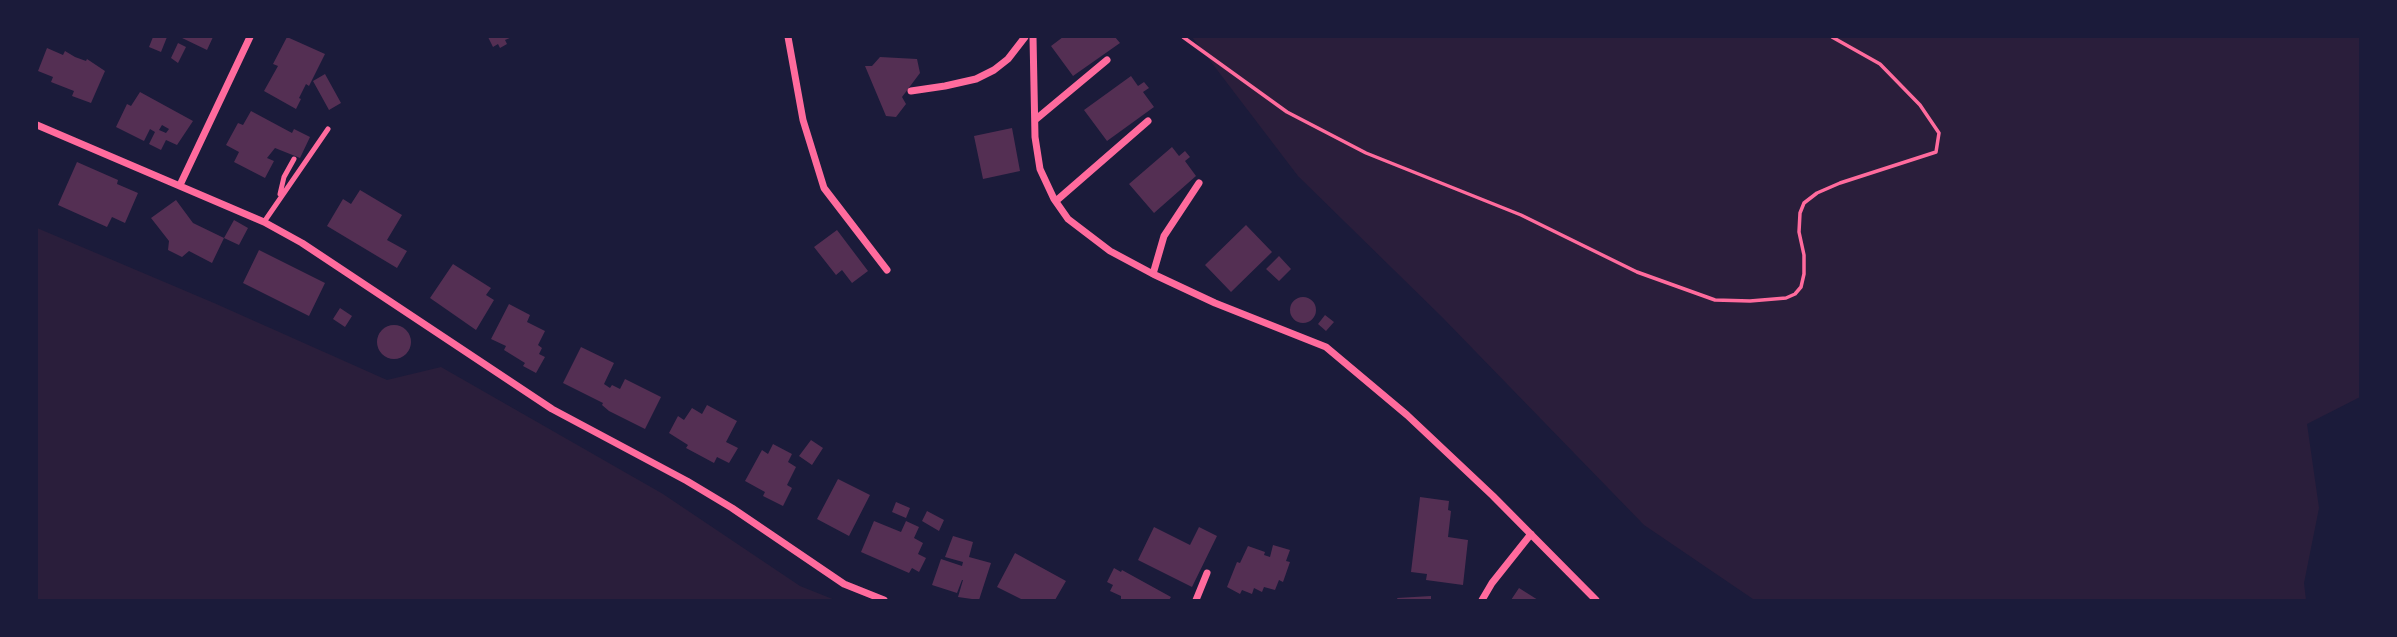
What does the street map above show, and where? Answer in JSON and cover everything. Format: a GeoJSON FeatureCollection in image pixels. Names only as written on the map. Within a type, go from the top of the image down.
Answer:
{"type":"FeatureCollection","features":[{"type":"Feature","properties":{"kind":"street"},"geometry":{"type":"LineString","coordinates":[[180,185],[250,37]]}},
{"type":"Feature","properties":{"kind":"street"},"geometry":{"type":"LineString","coordinates":[[788,37],[803,120],[824,188],[887,270]]}},
{"type":"Feature","properties":{"kind":"street"},"geometry":{"type":"LineString","coordinates":[[911,91],[976,79],[1008,59],[1025,37]]}},
{"type":"Feature","properties":{"kind":"street"},"geometry":{"type":"LineString","coordinates":[[1033,37],[1035,120],[1040,169],[1068,219],[1110,251],[1153,274],[1215,303],[1326,347],[1407,415],[1596,600]]}},
{"type":"Feature","properties":{"kind":"street"},"geometry":{"type":"LineString","coordinates":[[1035,120],[1107,60]]}},
{"type":"Feature","properties":{"kind":"street"},"geometry":{"type":"LineString","coordinates":[[1056,201],[1148,121]]}},
{"type":"Feature","properties":{"kind":"street"},"geometry":{"type":"LineString","coordinates":[[37,125],[264,222],[348,271],[462,351],[552,409],[687,481],[732,508],[844,584],[884,600]]}},
{"type":"Feature","properties":{"kind":"street"},"geometry":{"type":"LineString","coordinates":[[1153,274],[1164,236],[1199,183]]}},
{"type":"Feature","properties":{"kind":"street"},"geometry":{"type":"LineString","coordinates":[[1482,600],[1492,583],[1531,534]]}},
{"type":"Feature","properties":{"kind":"street"},"geometry":{"type":"LineString","coordinates":[[1196,600],[1207,573]]}},
{"type":"Feature","properties":{"kind":"lane"},"geometry":{"type":"LineString","coordinates":[[264,222],[312,156],[328,129]]}},
{"type":"Feature","properties":{"kind":"lane"},"geometry":{"type":"LineString","coordinates":[[280,197],[284,177],[294,159]]}},
{"type":"Feature","properties":{"kind":"path"},"geometry":{"type":"LineString","coordinates":[[1183,37],[1287,112],[1366,153],[1521,215],[1637,272],[1715,300],[1750,301],[1786,298],[1801,287],[1804,255],[1799,232],[1800,213],[1804,203],[1817,193],[1840,183],[1936,152],[1939,133],[1920,105],[1880,64],[1832,37]]}},
{"type":"Feature","properties":{"kind":"shaded area"},"geometry":{"type":"Polygon","coordinates":[[[1192,37],[2360,37],[2360,397],[2307,424],[2319,508],[2304,583],[2306,600],[1753,599],[1644,525],[1442,317],[1298,176],[1192,37]]]}},
{"type":"Feature","properties":{"kind":"shaded area"},"geometry":{"type":"Polygon","coordinates":[[[37,228],[387,380],[441,367],[663,494],[800,586],[835,600],[37,600],[37,228]]]}},
{"type":"Feature","properties":{"kind":"building"},"geometry":{"type":"Polygon","coordinates":[[[153,37],[167,37],[161,52],[149,47],[153,37]]]}},
{"type":"Feature","properties":{"kind":"building"},"geometry":{"type":"Polygon","coordinates":[[[180,37],[213,37],[207,50],[180,37]]]}},
{"type":"Feature","properties":{"kind":"building"},"geometry":{"type":"Polygon","coordinates":[[[287,37],[325,54],[309,86],[306,84],[296,109],[264,91],[278,66],[273,64],[287,37]]]}},
{"type":"Feature","properties":{"kind":"building"},"geometry":{"type":"Polygon","coordinates":[[[488,37],[512,37],[505,40],[507,44],[500,48],[498,44],[493,47],[488,37]]]}},
{"type":"Feature","properties":{"kind":"building"},"geometry":{"type":"Polygon","coordinates":[[[1063,37],[1115,37],[1120,43],[1073,76],[1051,46],[1063,37]]]}},
{"type":"Feature","properties":{"kind":"building"},"geometry":{"type":"Polygon","coordinates":[[[178,43],[186,47],[178,63],[171,58],[178,43]]]}},
{"type":"Feature","properties":{"kind":"building"},"geometry":{"type":"Polygon","coordinates":[[[47,48],[63,55],[65,51],[86,61],[87,59],[105,71],[91,103],[72,96],[74,91],[51,82],[53,77],[38,71],[47,48]]]}},
{"type":"Feature","properties":{"kind":"building"},"geometry":{"type":"Polygon","coordinates":[[[880,57],[917,59],[920,73],[902,97],[906,104],[896,117],[886,116],[865,66],[872,66],[880,57]]]}},
{"type":"Feature","properties":{"kind":"building"},"geometry":{"type":"Polygon","coordinates":[[[325,74],[341,103],[329,110],[313,81],[325,74]]]}},
{"type":"Feature","properties":{"kind":"building"},"geometry":{"type":"Polygon","coordinates":[[[1131,76],[1138,86],[1144,82],[1149,88],[1143,92],[1154,107],[1107,141],[1084,110],[1131,76]]]}},
{"type":"Feature","properties":{"kind":"building"},"geometry":{"type":"Polygon","coordinates":[[[140,92],[193,121],[177,145],[166,140],[161,150],[149,144],[155,132],[150,129],[144,141],[116,127],[127,104],[131,106],[140,92]],[[162,125],[159,130],[166,133],[169,129],[162,125]]]}},
{"type":"Feature","properties":{"kind":"building"},"geometry":{"type":"Polygon","coordinates":[[[251,111],[292,133],[294,129],[310,137],[300,158],[275,148],[267,158],[274,161],[265,178],[234,162],[239,152],[226,145],[238,123],[243,125],[251,111]]]}},
{"type":"Feature","properties":{"kind":"building"},"geometry":{"type":"Polygon","coordinates":[[[1012,128],[1020,171],[983,179],[974,136],[1012,128]]]}},
{"type":"Feature","properties":{"kind":"building"},"geometry":{"type":"Polygon","coordinates":[[[1172,147],[1179,156],[1185,151],[1190,157],[1185,161],[1196,176],[1154,213],[1129,184],[1172,147]]]}},
{"type":"Feature","properties":{"kind":"building"},"geometry":{"type":"Polygon","coordinates":[[[77,162],[118,180],[117,184],[138,193],[125,223],[112,217],[107,227],[58,205],[77,162]]]}},
{"type":"Feature","properties":{"kind":"building"},"geometry":{"type":"Polygon","coordinates":[[[360,190],[402,215],[387,240],[407,251],[397,268],[327,226],[343,199],[351,204],[360,190]]]}},
{"type":"Feature","properties":{"kind":"building"},"geometry":{"type":"Polygon","coordinates":[[[176,200],[193,223],[224,238],[212,263],[189,251],[182,257],[168,250],[169,241],[151,218],[176,200]]]}},
{"type":"Feature","properties":{"kind":"building"},"geometry":{"type":"Polygon","coordinates":[[[234,220],[248,228],[239,245],[224,238],[234,220]]]}},
{"type":"Feature","properties":{"kind":"building"},"geometry":{"type":"Polygon","coordinates":[[[1246,225],[1272,252],[1231,292],[1205,265],[1246,225]]]}},
{"type":"Feature","properties":{"kind":"building"},"geometry":{"type":"Polygon","coordinates":[[[837,230],[868,271],[852,283],[842,270],[836,275],[814,247],[837,230]]]}},
{"type":"Feature","properties":{"kind":"building"},"geometry":{"type":"Polygon","coordinates":[[[259,250],[325,283],[309,316],[243,283],[259,250]]]}},
{"type":"Feature","properties":{"kind":"building"},"geometry":{"type":"Polygon","coordinates":[[[1279,256],[1291,269],[1279,281],[1266,269],[1279,256]]]}},
{"type":"Feature","properties":{"kind":"building"},"geometry":{"type":"Polygon","coordinates":[[[453,264],[491,288],[486,295],[494,300],[476,330],[430,298],[453,264]]]}},
{"type":"Feature","properties":{"kind":"building"},"geometry":{"type":"Polygon","coordinates":[[[1303,297],[1312,301],[1316,310],[1312,319],[1303,323],[1294,319],[1290,310],[1294,301],[1303,297]]]}},
{"type":"Feature","properties":{"kind":"building"},"geometry":{"type":"Polygon","coordinates":[[[509,304],[530,315],[527,322],[545,331],[538,345],[542,348],[539,354],[545,357],[536,373],[504,350],[506,346],[491,339],[509,304]]]}},
{"type":"Feature","properties":{"kind":"building"},"geometry":{"type":"Polygon","coordinates":[[[340,308],[352,316],[345,327],[333,319],[340,308]]]}},
{"type":"Feature","properties":{"kind":"building"},"geometry":{"type":"Polygon","coordinates":[[[1325,315],[1334,322],[1326,331],[1318,324],[1325,315]]]}},
{"type":"Feature","properties":{"kind":"building"},"geometry":{"type":"Polygon","coordinates":[[[394,325],[406,330],[411,342],[406,354],[394,359],[382,354],[377,342],[382,330],[394,325]]]}},
{"type":"Feature","properties":{"kind":"building"},"geometry":{"type":"Polygon","coordinates":[[[581,347],[614,363],[604,384],[610,388],[612,385],[620,389],[625,379],[661,397],[645,429],[609,411],[603,403],[563,383],[581,347]]]}},
{"type":"Feature","properties":{"kind":"building"},"geometry":{"type":"Polygon","coordinates":[[[707,405],[737,421],[726,442],[738,448],[729,463],[717,457],[714,463],[686,448],[688,445],[669,433],[678,416],[684,420],[692,408],[702,414],[707,405]]]}},
{"type":"Feature","properties":{"kind":"building"},"geometry":{"type":"Polygon","coordinates":[[[811,440],[823,448],[812,465],[799,456],[811,440]]]}},
{"type":"Feature","properties":{"kind":"building"},"geometry":{"type":"Polygon","coordinates":[[[773,444],[792,454],[788,462],[796,467],[787,485],[792,488],[783,506],[763,496],[765,492],[745,481],[762,450],[768,454],[773,444]]]}},
{"type":"Feature","properties":{"kind":"building"},"geometry":{"type":"Polygon","coordinates":[[[838,479],[870,495],[849,536],[817,519],[838,479]]]}},
{"type":"Feature","properties":{"kind":"building"},"geometry":{"type":"Polygon","coordinates":[[[1420,497],[1449,501],[1448,510],[1451,511],[1448,537],[1468,540],[1463,585],[1426,580],[1427,574],[1411,572],[1420,497]]]}},
{"type":"Feature","properties":{"kind":"building"},"geometry":{"type":"Polygon","coordinates":[[[896,502],[910,508],[906,518],[892,512],[896,502]]]}},
{"type":"Feature","properties":{"kind":"building"},"geometry":{"type":"Polygon","coordinates":[[[927,511],[944,520],[939,531],[922,521],[927,511]]]}},
{"type":"Feature","properties":{"kind":"building"},"geometry":{"type":"Polygon","coordinates":[[[874,521],[901,532],[906,521],[919,527],[914,538],[923,543],[918,554],[926,558],[919,572],[912,568],[909,573],[861,552],[874,521]]]}},
{"type":"Feature","properties":{"kind":"building"},"geometry":{"type":"Polygon","coordinates":[[[1154,527],[1190,545],[1199,527],[1217,536],[1192,587],[1138,560],[1154,527]]]}},
{"type":"Feature","properties":{"kind":"building"},"geometry":{"type":"Polygon","coordinates":[[[953,536],[973,542],[969,557],[991,563],[979,600],[958,597],[963,580],[957,593],[932,585],[941,559],[962,566],[963,562],[945,557],[953,536]]]}},
{"type":"Feature","properties":{"kind":"building"},"geometry":{"type":"Polygon","coordinates":[[[1273,545],[1290,550],[1286,561],[1290,562],[1283,582],[1279,580],[1275,590],[1264,587],[1262,592],[1254,588],[1252,594],[1242,590],[1240,594],[1227,587],[1237,562],[1240,563],[1248,546],[1265,552],[1264,555],[1270,557],[1273,545]]]}},
{"type":"Feature","properties":{"kind":"building"},"geometry":{"type":"Polygon","coordinates":[[[1015,553],[1066,581],[1055,600],[1023,600],[997,587],[1015,553]]]}},
{"type":"Feature","properties":{"kind":"building"},"geometry":{"type":"Polygon","coordinates":[[[1114,568],[1171,597],[1169,600],[1121,600],[1121,596],[1110,591],[1113,585],[1107,582],[1114,568]]]}},
{"type":"Feature","properties":{"kind":"building"},"geometry":{"type":"Polygon","coordinates":[[[1519,588],[1538,600],[1511,600],[1519,588]]]}},
{"type":"Feature","properties":{"kind":"building"},"geometry":{"type":"Polygon","coordinates":[[[1431,596],[1431,600],[1397,598],[1431,596]]]}}]}
